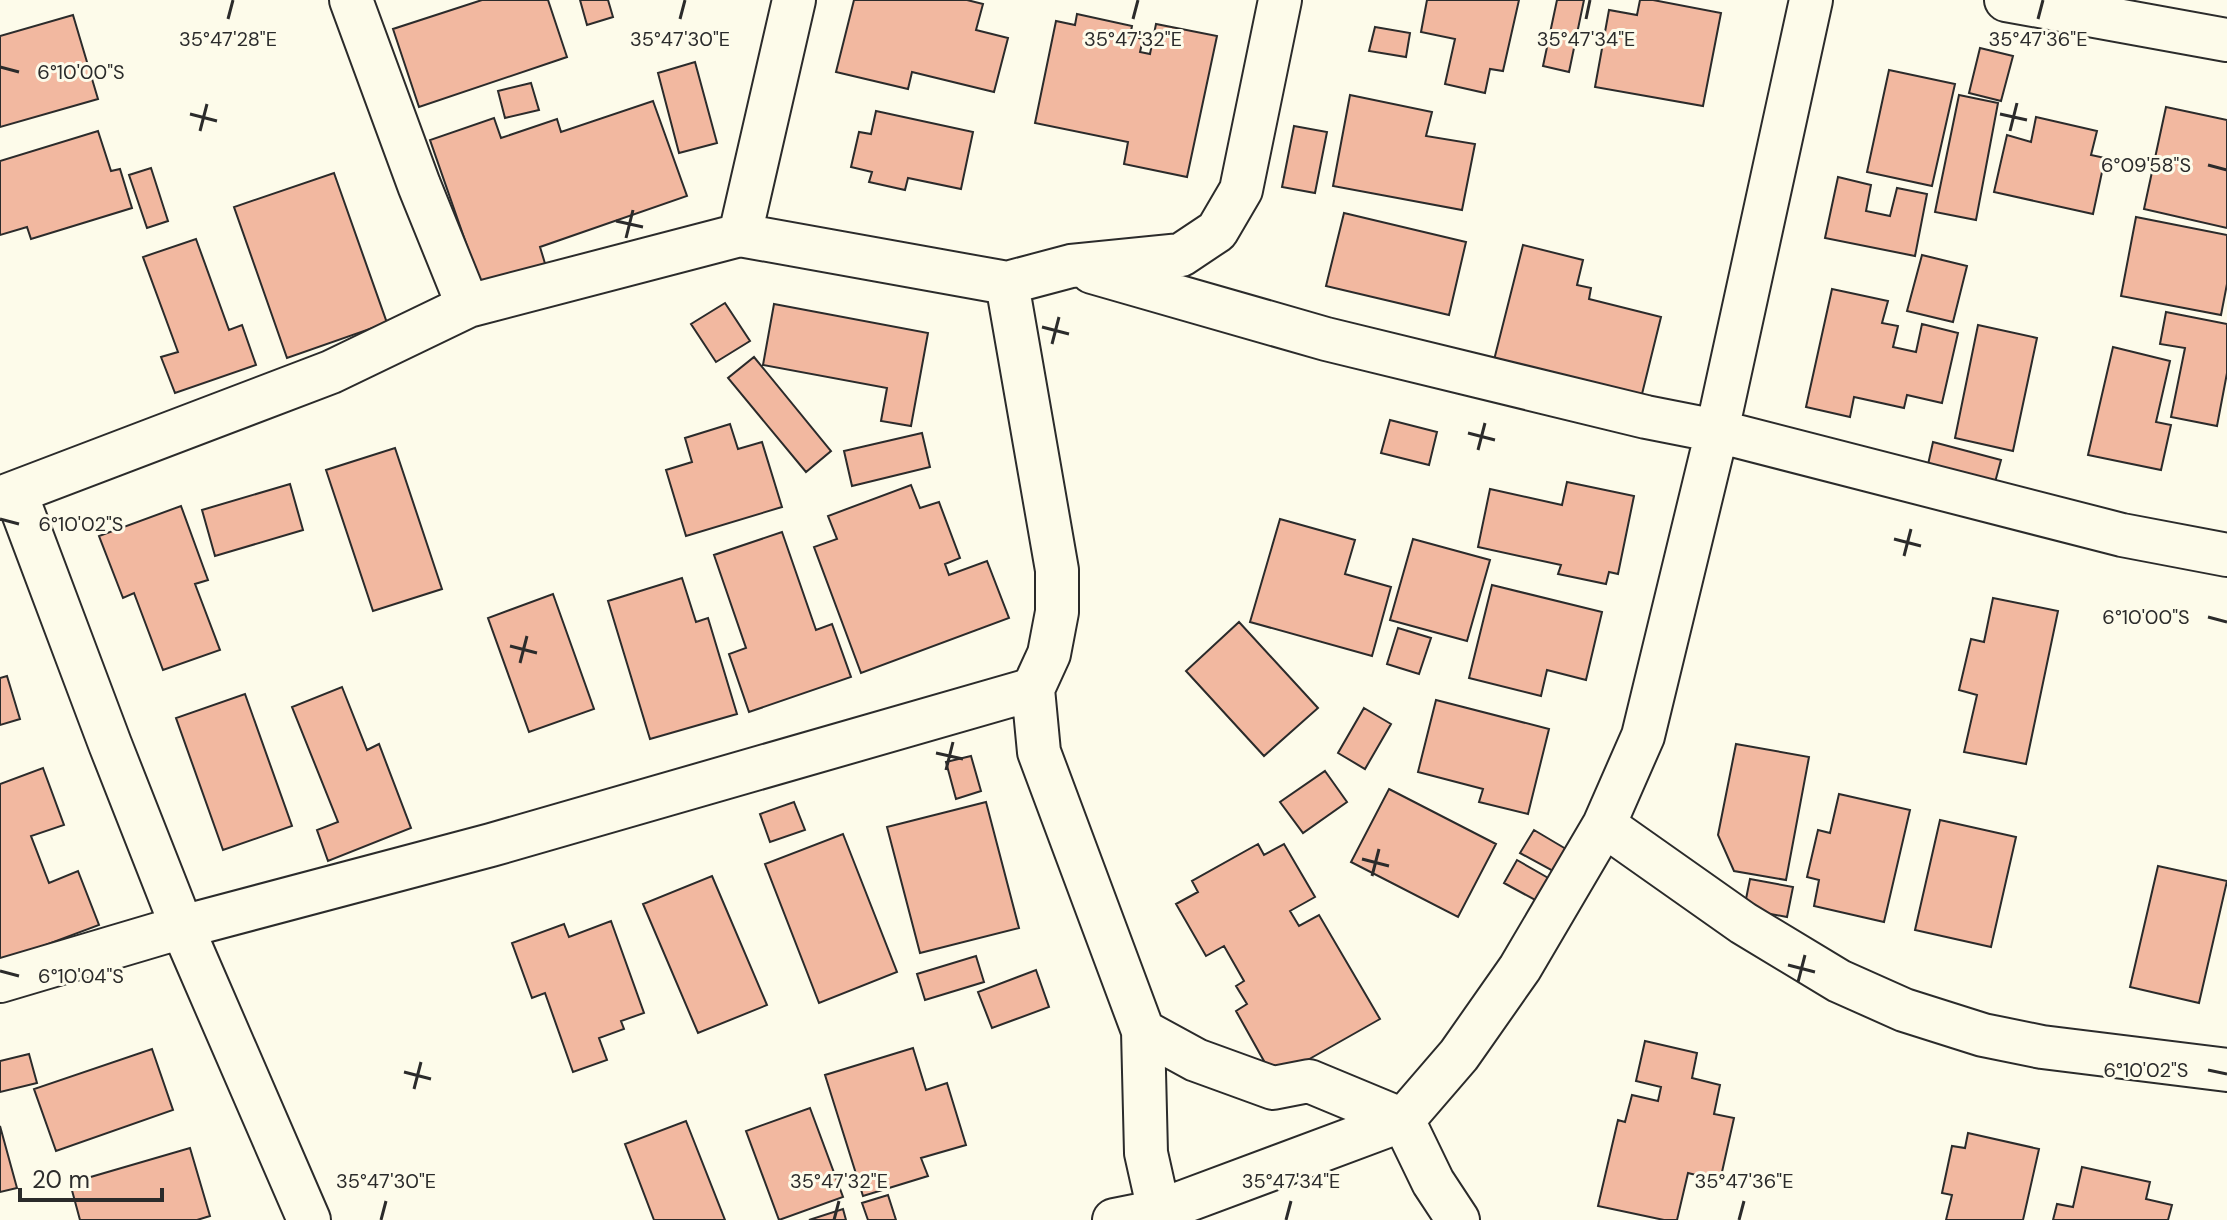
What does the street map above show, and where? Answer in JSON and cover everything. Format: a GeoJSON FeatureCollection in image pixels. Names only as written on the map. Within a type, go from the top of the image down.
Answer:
{"type":"FeatureCollection","features":[{"type":"Feature","properties":{"kind":"street"},"geometry":{"type":"LineString","coordinates":[[351,0],[419,185],[468,306]]}},
{"type":"Feature","properties":{"kind":"street"},"geometry":{"type":"LineString","coordinates":[[740,235],[794,0]]}},
{"type":"Feature","properties":{"kind":"street"},"geometry":{"type":"LineString","coordinates":[[309,1220],[182,927],[8,496],[331,372],[468,306],[740,235],[1007,283],[1071,266],[1181,255],[1217,231],[1241,190],[1280,0]]}},
{"type":"Feature","properties":{"kind":"street"},"geometry":{"type":"LineString","coordinates":[[1114,1220],[1159,1211],[1403,1120],[1459,1055],[1520,968],[1604,825],[1643,736],[1717,431],[1811,0]]}},
{"type":"Feature","properties":{"kind":"street"},"geometry":{"type":"LineString","coordinates":[[2006,0],[2227,40]]}},
{"type":"Feature","properties":{"kind":"street"},"geometry":{"type":"LineString","coordinates":[[1071,266],[1326,339],[1646,417],[1717,431],[2122,535],[2227,555]]}},
{"type":"Feature","properties":{"kind":"street"},"geometry":{"type":"LineString","coordinates":[[1007,283],[1057,570],[1057,612],[1049,654],[1033,689],[1039,752],[1143,1031],[1146,1153],[1159,1211]]}},
{"type":"Feature","properties":{"kind":"street"},"geometry":{"type":"LineString","coordinates":[[0,981],[182,927],[491,845],[1033,689]]}},
{"type":"Feature","properties":{"kind":"street"},"geometry":{"type":"LineString","coordinates":[[1604,825],[1757,931],[1839,981],[1904,1010],[1983,1035],[2042,1047],[2227,1070]]}},
{"type":"Feature","properties":{"kind":"street"},"geometry":{"type":"LineString","coordinates":[[1143,1031],[1196,1060],[1273,1088],[1309,1081],[1403,1120],[1433,1182],[1458,1220]]}},
{"type":"Feature","properties":{"kind":"building"},"geometry":{"type":"Polygon","coordinates":[[[482,0],[548,0],[567,57],[419,107],[393,29],[482,0]]]}},
{"type":"Feature","properties":{"kind":"building"},"geometry":{"type":"Polygon","coordinates":[[[580,0],[608,0],[613,17],[587,25],[580,0]]]}},
{"type":"Feature","properties":{"kind":"building"},"geometry":{"type":"Polygon","coordinates":[[[854,0],[967,0],[983,4],[976,30],[1008,38],[994,92],[912,72],[908,89],[836,72],[854,0]]]}},
{"type":"Feature","properties":{"kind":"building"},"geometry":{"type":"Polygon","coordinates":[[[1427,0],[1519,0],[1503,71],[1490,69],[1485,93],[1445,84],[1455,39],[1421,32],[1427,0]]]}},
{"type":"Feature","properties":{"kind":"building"},"geometry":{"type":"Polygon","coordinates":[[[1557,0],[1584,0],[1569,72],[1543,66],[1557,0]]]}},
{"type":"Feature","properties":{"kind":"building"},"geometry":{"type":"Polygon","coordinates":[[[1640,0],[1721,13],[1703,106],[1595,87],[1609,10],[1637,15],[1640,0]]]}},
{"type":"Feature","properties":{"kind":"building"},"geometry":{"type":"Polygon","coordinates":[[[1077,14],[1132,26],[1130,36],[1143,39],[1140,52],[1150,54],[1156,24],[1217,36],[1187,177],[1124,164],[1128,142],[1035,123],[1056,21],[1075,25],[1077,14]]]}},
{"type":"Feature","properties":{"kind":"building"},"geometry":{"type":"Polygon","coordinates":[[[73,15],[98,99],[0,127],[0,36],[73,15]]]}},
{"type":"Feature","properties":{"kind":"building"},"geometry":{"type":"Polygon","coordinates":[[[1375,27],[1410,33],[1406,57],[1369,51],[1375,27]]]}},
{"type":"Feature","properties":{"kind":"building"},"geometry":{"type":"Polygon","coordinates":[[[1980,48],[2013,56],[2001,101],[1969,93],[1980,48]]]}},
{"type":"Feature","properties":{"kind":"building"},"geometry":{"type":"Polygon","coordinates":[[[695,62],[717,143],[679,153],[658,73],[695,62]]]}},
{"type":"Feature","properties":{"kind":"building"},"geometry":{"type":"Polygon","coordinates":[[[1889,70],[1955,84],[1932,186],[1867,172],[1889,70]]]}},
{"type":"Feature","properties":{"kind":"building"},"geometry":{"type":"Polygon","coordinates":[[[531,83],[539,110],[505,118],[498,91],[531,83]]]}},
{"type":"Feature","properties":{"kind":"building"},"geometry":{"type":"Polygon","coordinates":[[[1350,95],[1432,112],[1426,136],[1475,144],[1462,210],[1333,186],[1350,95]]]}},
{"type":"Feature","properties":{"kind":"building"},"geometry":{"type":"Polygon","coordinates":[[[1959,95],[1998,103],[1976,220],[1935,212],[1959,95]]]}},
{"type":"Feature","properties":{"kind":"building"},"geometry":{"type":"Polygon","coordinates":[[[653,101],[687,196],[540,247],[547,270],[483,292],[430,140],[494,118],[501,138],[557,119],[561,132],[653,101]]]}},
{"type":"Feature","properties":{"kind":"building"},"geometry":{"type":"Polygon","coordinates":[[[2166,107],[2227,120],[2227,228],[2144,209],[2166,107]]]}},
{"type":"Feature","properties":{"kind":"building"},"geometry":{"type":"Polygon","coordinates":[[[876,111],[973,132],[961,189],[908,178],[905,190],[869,182],[872,172],[851,167],[859,132],[871,134],[876,111]]]}},
{"type":"Feature","properties":{"kind":"building"},"geometry":{"type":"Polygon","coordinates":[[[2036,117],[2097,131],[2091,155],[2105,158],[2093,214],[1994,192],[2007,135],[2031,142],[2036,117]]]}},
{"type":"Feature","properties":{"kind":"building"},"geometry":{"type":"Polygon","coordinates":[[[1294,126],[1327,132],[1315,193],[1282,187],[1294,126]]]}},
{"type":"Feature","properties":{"kind":"building"},"geometry":{"type":"Polygon","coordinates":[[[98,131],[111,171],[120,169],[132,208],[31,239],[27,227],[0,235],[0,161],[98,131]]]}},
{"type":"Feature","properties":{"kind":"building"},"geometry":{"type":"Polygon","coordinates":[[[151,168],[168,221],[147,228],[129,175],[151,168]]]}},
{"type":"Feature","properties":{"kind":"building"},"geometry":{"type":"Polygon","coordinates":[[[334,173],[387,323],[287,358],[234,207],[334,173]]]}},
{"type":"Feature","properties":{"kind":"building"},"geometry":{"type":"Polygon","coordinates":[[[1838,177],[1871,185],[1866,211],[1890,216],[1897,188],[1927,194],[1915,256],[1825,238],[1838,177]]]}},
{"type":"Feature","properties":{"kind":"building"},"geometry":{"type":"Polygon","coordinates":[[[1344,213],[1466,242],[1449,315],[1326,286],[1344,213]]]}},
{"type":"Feature","properties":{"kind":"building"},"geometry":{"type":"Polygon","coordinates":[[[2136,217],[2227,235],[2227,284],[2221,315],[2121,296],[2136,217]]]}},
{"type":"Feature","properties":{"kind":"building"},"geometry":{"type":"Polygon","coordinates":[[[196,239],[229,330],[242,325],[256,365],[175,393],[161,357],[178,352],[143,257],[196,239]]]}},
{"type":"Feature","properties":{"kind":"building"},"geometry":{"type":"Polygon","coordinates":[[[1523,245],[1583,260],[1577,285],[1591,288],[1589,299],[1661,317],[1641,398],[1494,360],[1523,245]]]}},
{"type":"Feature","properties":{"kind":"building"},"geometry":{"type":"Polygon","coordinates":[[[1922,255],[1967,266],[1953,322],[1907,311],[1922,255]]]}},
{"type":"Feature","properties":{"kind":"building"},"geometry":{"type":"Polygon","coordinates":[[[1832,289],[1888,301],[1882,323],[1898,326],[1893,347],[1916,352],[1922,324],[1958,333],[1942,403],[1907,395],[1904,408],[1854,397],[1850,417],[1806,407],[1832,289]]]}},
{"type":"Feature","properties":{"kind":"building"},"geometry":{"type":"Polygon","coordinates":[[[725,303],[750,341],[716,362],[691,324],[725,303]]]}},
{"type":"Feature","properties":{"kind":"building"},"geometry":{"type":"Polygon","coordinates":[[[774,304],[928,333],[911,426],[881,421],[887,388],[763,365],[774,304]]]}},
{"type":"Feature","properties":{"kind":"building"},"geometry":{"type":"Polygon","coordinates":[[[2166,312],[2227,324],[2227,373],[2217,426],[2171,417],[2185,348],[2160,344],[2166,312]]]}},
{"type":"Feature","properties":{"kind":"building"},"geometry":{"type":"Polygon","coordinates":[[[1978,325],[2037,338],[2013,451],[1955,438],[1978,325]]]}},
{"type":"Feature","properties":{"kind":"building"},"geometry":{"type":"Polygon","coordinates":[[[2113,347],[2170,361],[2156,422],[2171,425],[2161,470],[2088,455],[2113,347]]]}},
{"type":"Feature","properties":{"kind":"building"},"geometry":{"type":"Polygon","coordinates":[[[754,357],[831,451],[806,472],[728,378],[754,357]]]}},
{"type":"Feature","properties":{"kind":"building"},"geometry":{"type":"Polygon","coordinates":[[[1390,420],[1437,432],[1429,465],[1381,453],[1390,420]]]}},
{"type":"Feature","properties":{"kind":"building"},"geometry":{"type":"Polygon","coordinates":[[[730,424],[738,449],[762,442],[782,507],[686,536],[666,470],[692,462],[685,438],[730,424]]]}},
{"type":"Feature","properties":{"kind":"building"},"geometry":{"type":"Polygon","coordinates":[[[922,433],[930,467],[852,486],[844,451],[922,433]]]}},
{"type":"Feature","properties":{"kind":"building"},"geometry":{"type":"Polygon","coordinates":[[[1933,442],[2001,460],[1994,486],[1927,469],[1933,442]]]}},
{"type":"Feature","properties":{"kind":"building"},"geometry":{"type":"Polygon","coordinates":[[[395,448],[442,589],[373,611],[326,470],[395,448]]]}},
{"type":"Feature","properties":{"kind":"building"},"geometry":{"type":"Polygon","coordinates":[[[1567,482],[1634,496],[1618,574],[1609,572],[1606,584],[1558,574],[1561,565],[1478,547],[1490,489],[1562,505],[1567,482]]]}},
{"type":"Feature","properties":{"kind":"building"},"geometry":{"type":"Polygon","coordinates":[[[290,484],[303,530],[215,556],[202,510],[290,484]]]}},
{"type":"Feature","properties":{"kind":"building"},"geometry":{"type":"Polygon","coordinates":[[[911,485],[920,508],[939,502],[960,558],[945,564],[949,575],[987,561],[1009,618],[861,673],[814,547],[837,539],[828,516],[911,485]]]}},
{"type":"Feature","properties":{"kind":"building"},"geometry":{"type":"Polygon","coordinates":[[[181,506],[208,580],[195,584],[220,650],[163,670],[134,593],[123,598],[99,536],[181,506]]]}},
{"type":"Feature","properties":{"kind":"building"},"geometry":{"type":"Polygon","coordinates":[[[1280,519],[1355,540],[1345,574],[1391,587],[1372,656],[1250,622],[1280,519]]]}},
{"type":"Feature","properties":{"kind":"building"},"geometry":{"type":"Polygon","coordinates":[[[782,532],[816,630],[832,624],[851,677],[749,712],[729,654],[746,648],[714,555],[782,532]]]}},
{"type":"Feature","properties":{"kind":"building"},"geometry":{"type":"Polygon","coordinates":[[[1413,539],[1490,560],[1467,641],[1390,620],[1413,539]]]}},
{"type":"Feature","properties":{"kind":"building"},"geometry":{"type":"Polygon","coordinates":[[[682,578],[696,622],[708,618],[737,714],[650,739],[608,601],[682,578]]]}},
{"type":"Feature","properties":{"kind":"building"},"geometry":{"type":"Polygon","coordinates":[[[1492,585],[1602,612],[1586,680],[1547,670],[1541,696],[1469,678],[1492,585]]]}},
{"type":"Feature","properties":{"kind":"building"},"geometry":{"type":"Polygon","coordinates":[[[553,594],[594,709],[529,732],[488,618],[553,594]]]}},
{"type":"Feature","properties":{"kind":"building"},"geometry":{"type":"Polygon","coordinates":[[[1993,598],[2058,611],[2026,764],[1964,752],[1977,695],[1959,690],[1971,639],[1984,642],[1993,598]]]}},
{"type":"Feature","properties":{"kind":"building"},"geometry":{"type":"Polygon","coordinates":[[[1239,622],[1318,708],[1264,756],[1186,671],[1239,622]]]}},
{"type":"Feature","properties":{"kind":"building"},"geometry":{"type":"Polygon","coordinates":[[[1398,628],[1431,638],[1419,674],[1387,664],[1398,628]]]}},
{"type":"Feature","properties":{"kind":"building"},"geometry":{"type":"Polygon","coordinates":[[[7,676],[20,719],[0,725],[0,678],[7,676]]]}},
{"type":"Feature","properties":{"kind":"building"},"geometry":{"type":"Polygon","coordinates":[[[342,687],[367,750],[379,744],[411,828],[328,861],[317,830],[338,822],[292,707],[342,687]]]}},
{"type":"Feature","properties":{"kind":"building"},"geometry":{"type":"Polygon","coordinates":[[[245,694],[292,826],[223,850],[176,718],[245,694]]]}},
{"type":"Feature","properties":{"kind":"building"},"geometry":{"type":"Polygon","coordinates":[[[1436,700],[1549,729],[1528,814],[1479,802],[1483,789],[1418,772],[1436,700]]]}},
{"type":"Feature","properties":{"kind":"building"},"geometry":{"type":"Polygon","coordinates":[[[1364,708],[1391,724],[1365,769],[1338,753],[1364,708]]]}},
{"type":"Feature","properties":{"kind":"building"},"geometry":{"type":"Polygon","coordinates":[[[1736,744],[1809,757],[1786,880],[1734,871],[1718,835],[1736,744]]]}},
{"type":"Feature","properties":{"kind":"building"},"geometry":{"type":"Polygon","coordinates":[[[971,756],[981,791],[956,799],[946,762],[971,756]]]}},
{"type":"Feature","properties":{"kind":"building"},"geometry":{"type":"Polygon","coordinates":[[[43,768],[64,825],[31,836],[49,883],[78,871],[99,925],[0,962],[0,784],[43,768]]]}},
{"type":"Feature","properties":{"kind":"building"},"geometry":{"type":"Polygon","coordinates":[[[1325,771],[1347,802],[1303,833],[1280,802],[1325,771]]]}},
{"type":"Feature","properties":{"kind":"building"},"geometry":{"type":"Polygon","coordinates":[[[1389,789],[1496,844],[1458,917],[1351,862],[1389,789]]]}},
{"type":"Feature","properties":{"kind":"building"},"geometry":{"type":"Polygon","coordinates":[[[1839,794],[1910,810],[1884,922],[1814,906],[1819,880],[1807,877],[1818,830],[1830,833],[1839,794]]]}},
{"type":"Feature","properties":{"kind":"building"},"geometry":{"type":"Polygon","coordinates":[[[794,802],[805,830],[770,842],[760,814],[794,802]]]}},
{"type":"Feature","properties":{"kind":"building"},"geometry":{"type":"Polygon","coordinates":[[[986,802],[1019,928],[920,953],[887,827],[986,802]]]}},
{"type":"Feature","properties":{"kind":"building"},"geometry":{"type":"Polygon","coordinates":[[[1940,820],[2016,837],[1991,947],[1915,930],[1940,820]]]}},
{"type":"Feature","properties":{"kind":"building"},"geometry":{"type":"Polygon","coordinates":[[[1534,830],[1566,849],[1553,871],[1520,853],[1534,830]]]}},
{"type":"Feature","properties":{"kind":"building"},"geometry":{"type":"Polygon","coordinates":[[[843,834],[897,972],[819,1003],[765,864],[843,834]]]}},
{"type":"Feature","properties":{"kind":"building"},"geometry":{"type":"Polygon","coordinates":[[[1258,844],[1264,855],[1284,844],[1315,897],[1290,911],[1299,926],[1319,915],[1380,1019],[1274,1079],[1236,1011],[1247,1004],[1236,986],[1244,981],[1224,946],[1206,956],[1176,904],[1198,892],[1192,881],[1258,844]]]}},
{"type":"Feature","properties":{"kind":"building"},"geometry":{"type":"Polygon","coordinates":[[[1517,860],[1550,879],[1537,901],[1504,883],[1517,860]]]}},
{"type":"Feature","properties":{"kind":"building"},"geometry":{"type":"Polygon","coordinates":[[[2158,866],[2227,881],[2199,1003],[2130,987],[2158,866]]]}},
{"type":"Feature","properties":{"kind":"building"},"geometry":{"type":"Polygon","coordinates":[[[712,876],[767,1005],[698,1033],[643,904],[712,876]]]}},
{"type":"Feature","properties":{"kind":"building"},"geometry":{"type":"Polygon","coordinates":[[[1750,879],[1793,887],[1787,917],[1744,909],[1750,879]]]}},
{"type":"Feature","properties":{"kind":"building"},"geometry":{"type":"Polygon","coordinates":[[[611,921],[644,1013],[621,1021],[624,1029],[599,1038],[607,1060],[573,1072],[545,993],[532,998],[512,943],[564,924],[569,937],[611,921]]]}},
{"type":"Feature","properties":{"kind":"building"},"geometry":{"type":"Polygon","coordinates":[[[976,956],[984,982],[925,1000],[917,974],[976,956]]]}},
{"type":"Feature","properties":{"kind":"building"},"geometry":{"type":"Polygon","coordinates":[[[1036,970],[1049,1007],[992,1028],[978,992],[1036,970]]]}},
{"type":"Feature","properties":{"kind":"building"},"geometry":{"type":"Polygon","coordinates":[[[1645,1041],[1697,1053],[1692,1078],[1720,1085],[1714,1114],[1734,1118],[1720,1181],[1688,1173],[1677,1220],[1598,1206],[1618,1120],[1625,1122],[1632,1095],[1658,1101],[1661,1087],[1636,1081],[1645,1041]]]}},
{"type":"Feature","properties":{"kind":"building"},"geometry":{"type":"Polygon","coordinates":[[[913,1048],[926,1090],[947,1083],[966,1145],[921,1158],[928,1176],[863,1196],[825,1075],[913,1048]]]}},
{"type":"Feature","properties":{"kind":"building"},"geometry":{"type":"Polygon","coordinates":[[[152,1049],[173,1110],[56,1151],[34,1089],[152,1049]]]}},
{"type":"Feature","properties":{"kind":"building"},"geometry":{"type":"Polygon","coordinates":[[[29,1054],[37,1083],[0,1092],[0,1061],[29,1054]]]}},
{"type":"Feature","properties":{"kind":"building"},"geometry":{"type":"Polygon","coordinates":[[[810,1108],[843,1197],[779,1220],[746,1131],[810,1108]]]}},
{"type":"Feature","properties":{"kind":"building"},"geometry":{"type":"Polygon","coordinates":[[[686,1121],[725,1220],[654,1220],[625,1144],[686,1121]]]}},
{"type":"Feature","properties":{"kind":"building"},"geometry":{"type":"Polygon","coordinates":[[[0,1126],[17,1188],[0,1192],[0,1126]]]}},
{"type":"Feature","properties":{"kind":"building"},"geometry":{"type":"Polygon","coordinates":[[[1968,1133],[2039,1149],[2023,1220],[1946,1220],[1952,1195],[1942,1193],[1952,1146],[1965,1148],[1968,1133]]]}},
{"type":"Feature","properties":{"kind":"building"},"geometry":{"type":"Polygon","coordinates":[[[190,1148],[210,1216],[197,1220],[80,1220],[70,1183],[190,1148]]]}},
{"type":"Feature","properties":{"kind":"building"},"geometry":{"type":"Polygon","coordinates":[[[2082,1167],[2150,1182],[2146,1199],[2172,1205],[2168,1220],[2053,1220],[2057,1204],[2073,1207],[2082,1167]]]}},
{"type":"Feature","properties":{"kind":"building"},"geometry":{"type":"Polygon","coordinates":[[[888,1195],[896,1220],[868,1220],[862,1203],[888,1195]]]}},
{"type":"Feature","properties":{"kind":"building"},"geometry":{"type":"Polygon","coordinates":[[[843,1209],[846,1220],[809,1220],[843,1209]]]}}]}
